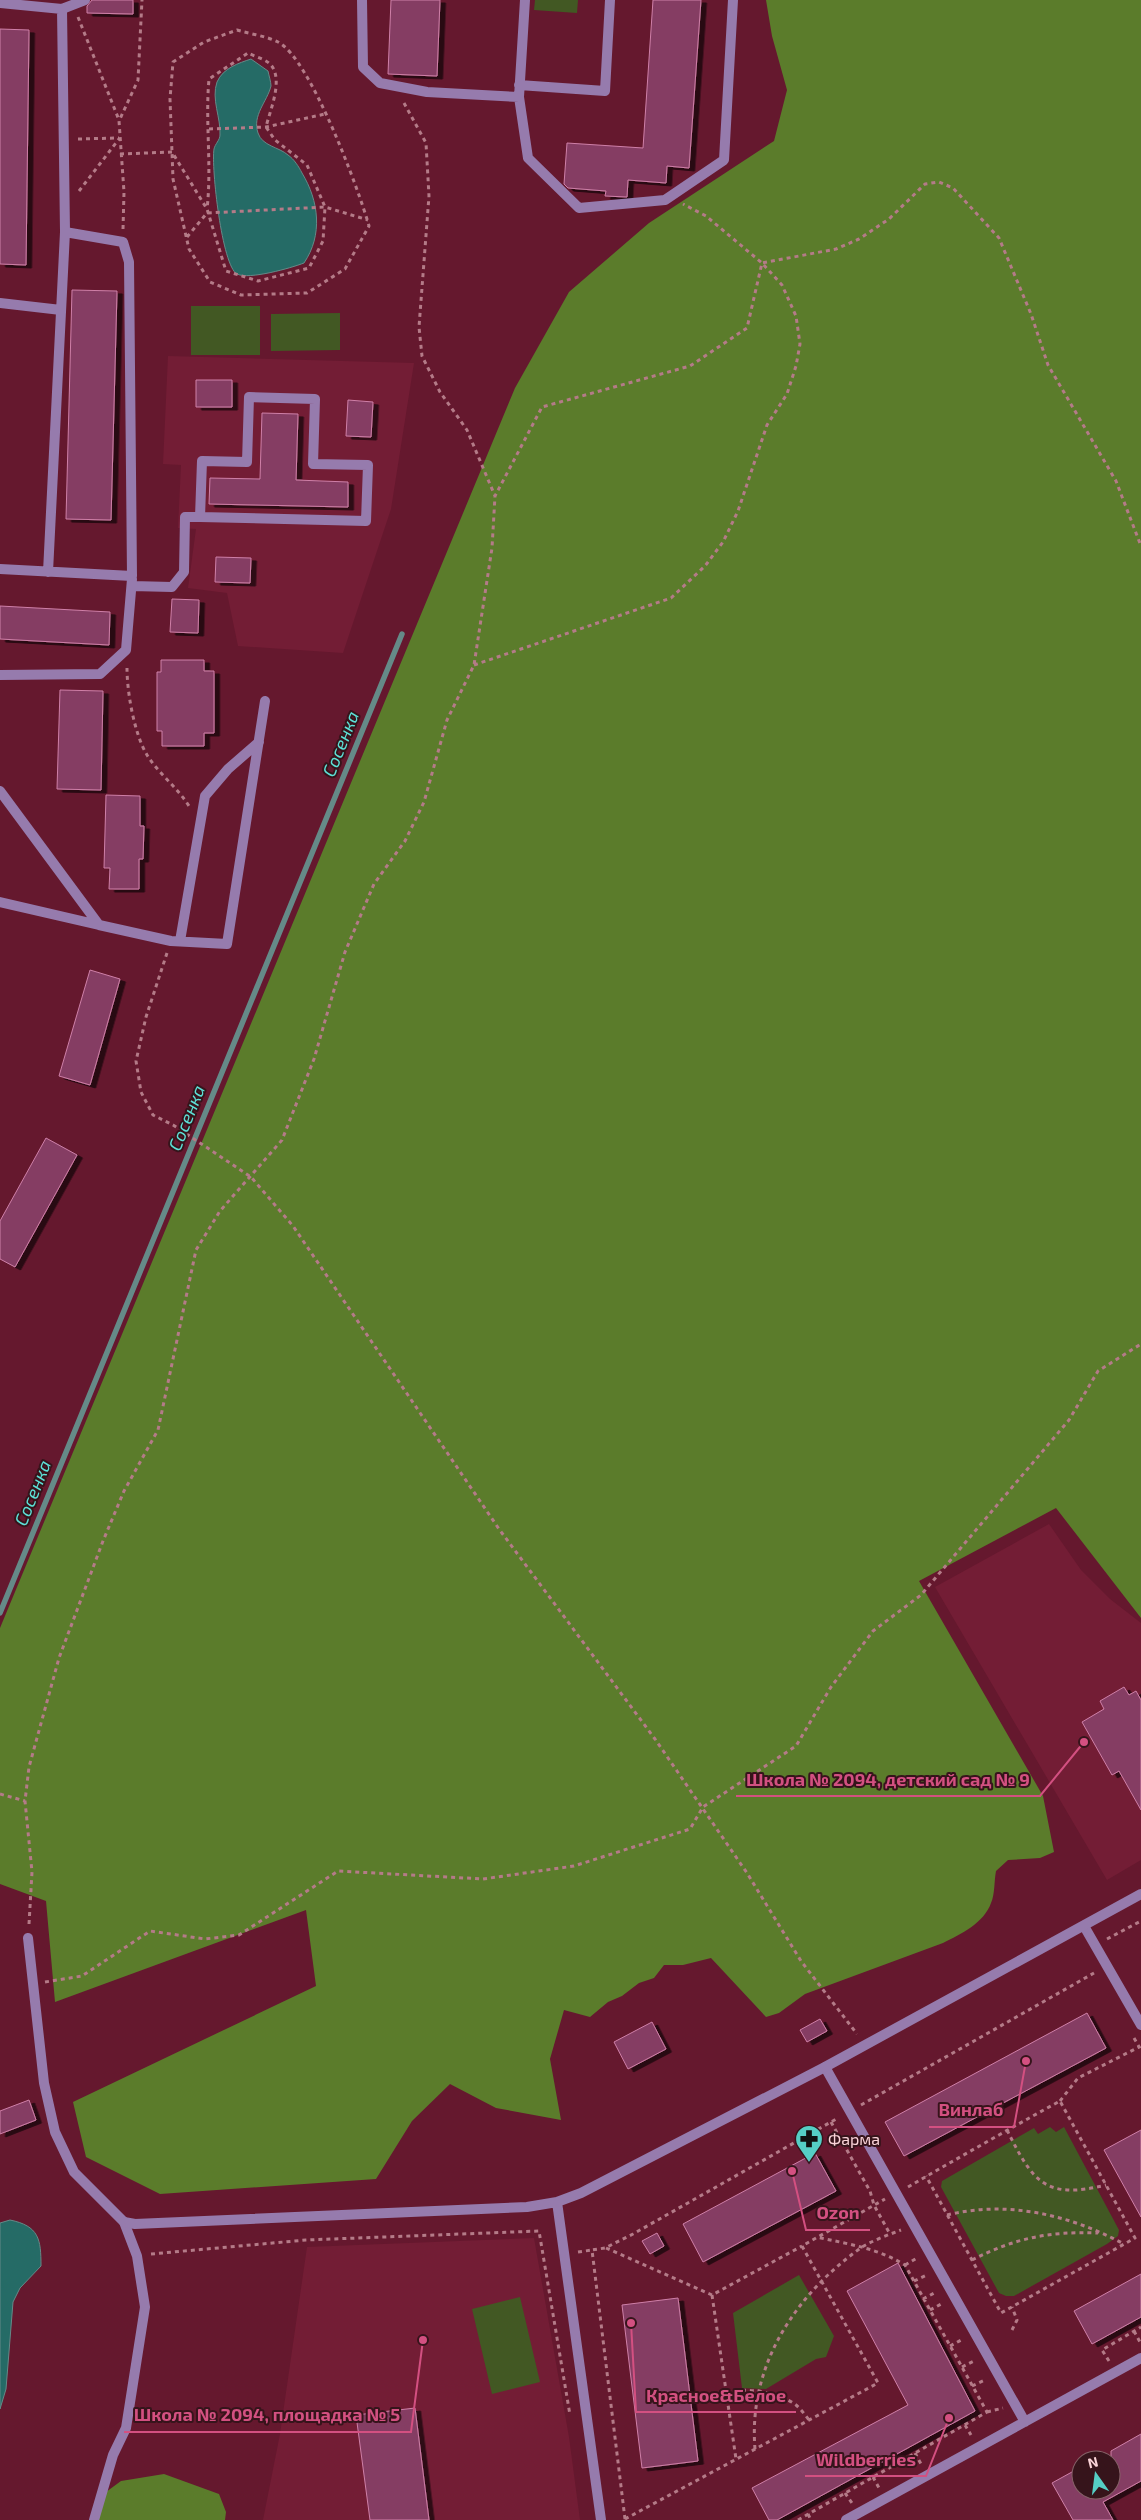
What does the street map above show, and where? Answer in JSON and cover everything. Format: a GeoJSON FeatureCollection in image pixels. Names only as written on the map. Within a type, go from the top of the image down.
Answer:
{"type":"FeatureCollection","features":[{"type":"Feature","properties":{"kind":"street"},"geometry":{"type":"LineString","coordinates":[[0,3],[62,9],[85,0]]}},
{"type":"Feature","properties":{"kind":"street"},"geometry":{"type":"LineString","coordinates":[[362,0],[363,68],[380,83],[427,92],[519,97]]}},
{"type":"Feature","properties":{"kind":"street"},"geometry":{"type":"LineString","coordinates":[[525,0],[519,97],[528,158],[579,208],[665,200],[724,160],[733,0]]}},
{"type":"Feature","properties":{"kind":"street"},"geometry":{"type":"LineString","coordinates":[[520,86],[605,91],[610,0]]}},
{"type":"Feature","properties":{"kind":"street"},"geometry":{"type":"LineString","coordinates":[[48,572],[65,232],[62,9]]}},
{"type":"Feature","properties":{"kind":"street"},"geometry":{"type":"LineString","coordinates":[[0,675],[100,674],[126,650],[132,581],[129,262],[123,242],[65,232]]}},
{"type":"Feature","properties":{"kind":"street"},"geometry":{"type":"LineString","coordinates":[[0,303],[61,310]]}},
{"type":"Feature","properties":{"kind":"street"},"geometry":{"type":"LineString","coordinates":[[0,569],[48,572],[172,587],[184,572],[185,517],[366,521],[368,465],[314,464],[315,399],[249,397],[248,462],[202,461],[200,517]]}},
{"type":"Feature","properties":{"kind":"street"},"geometry":{"type":"LineString","coordinates":[[0,902],[176,941],[227,944],[265,702]]}},
{"type":"Feature","properties":{"kind":"street"},"geometry":{"type":"LineString","coordinates":[[176,941],[205,796],[228,769],[259,742]]}},
{"type":"Feature","properties":{"kind":"street"},"geometry":{"type":"LineString","coordinates":[[0,791],[99,924]]}},
{"type":"Feature","properties":{"kind":"street"},"geometry":{"type":"LineString","coordinates":[[124,2222],[135,2224],[527,2207],[557,2202],[581,2193],[825,2067],[1141,1894]]}},
{"type":"Feature","properties":{"kind":"street"},"geometry":{"type":"LineString","coordinates":[[1084,1926],[1141,2026]]}},
{"type":"Feature","properties":{"kind":"street"},"geometry":{"type":"LineString","coordinates":[[28,1938],[44,2082],[56,2132],[74,2172],[124,2222],[137,2256],[145,2307],[126,2428],[114,2455],[94,2520]]}},
{"type":"Feature","properties":{"kind":"street"},"geometry":{"type":"LineString","coordinates":[[825,2067],[1025,2422]]}},
{"type":"Feature","properties":{"kind":"street"},"geometry":{"type":"LineString","coordinates":[[557,2202],[601,2520]]}},
{"type":"Feature","properties":{"kind":"street"},"geometry":{"type":"LineString","coordinates":[[846,2520],[1141,2358]]}},
{"type":"Feature","properties":{"kind":"path"},"geometry":{"type":"LineString","coordinates":[[119,121],[138,80],[142,0]]}},
{"type":"Feature","properties":{"kind":"path"},"geometry":{"type":"LineString","coordinates":[[73,5],[119,121],[124,192],[123,242]]}},
{"type":"Feature","properties":{"kind":"path"},"geometry":{"type":"LineString","coordinates":[[237,30],[279,42],[297,62],[315,91],[362,200],[370,226],[345,269],[307,293],[241,295],[210,282],[189,249],[173,178],[172,152],[170,99],[173,62],[204,42],[237,30]]}},
{"type":"Feature","properties":{"kind":"path"},"geometry":{"type":"LineString","coordinates":[[172,152],[207,211],[226,271],[258,281],[309,268],[323,241],[325,207],[307,165],[275,140],[266,127],[276,84],[276,74],[269,63],[248,53],[209,79],[207,105],[210,184],[207,211],[187,237]]}},
{"type":"Feature","properties":{"kind":"path"},"geometry":{"type":"LineString","coordinates":[[400,99],[406,104],[426,143],[429,196],[419,327],[422,356],[440,392],[467,430],[495,496]]}},
{"type":"Feature","properties":{"kind":"path"},"geometry":{"type":"LineString","coordinates":[[209,129],[266,127],[325,114]]}},
{"type":"Feature","properties":{"kind":"path"},"geometry":{"type":"LineString","coordinates":[[64,139],[120,138]]}},
{"type":"Feature","properties":{"kind":"path"},"geometry":{"type":"LineString","coordinates":[[65,209],[120,138]]}},
{"type":"Feature","properties":{"kind":"path"},"geometry":{"type":"LineString","coordinates":[[120,154],[172,152]]}},
{"type":"Feature","properties":{"kind":"path"},"geometry":{"type":"LineString","coordinates":[[762,263],[836,249],[859,239],[889,220],[925,184],[939,182],[953,188],[999,238],[1031,314],[1048,365],[1116,481],[1141,546]]}},
{"type":"Feature","properties":{"kind":"path"},"geometry":{"type":"LineString","coordinates":[[474,665],[671,598],[705,566],[723,542],[738,511],[767,425],[787,394],[800,344],[796,316],[792,303],[782,285],[762,263],[706,216],[684,204],[665,200]]}},
{"type":"Feature","properties":{"kind":"path"},"geometry":{"type":"LineString","coordinates":[[207,211],[325,207],[368,220]]}},
{"type":"Feature","properties":{"kind":"path"},"geometry":{"type":"LineString","coordinates":[[28,1938],[32,1872],[25,1801],[29,1767],[59,1658],[124,1491],[158,1430],[196,1250],[220,1211],[282,1140],[314,1059],[345,952],[374,884],[405,841],[424,802],[447,720],[474,665],[492,548],[495,496],[542,407],[690,366],[747,328],[762,263]]}},
{"type":"Feature","properties":{"kind":"path"},"geometry":{"type":"LineString","coordinates":[[126,650],[129,685],[137,731],[147,755],[180,792],[200,823]]}},
{"type":"Feature","properties":{"kind":"path"},"geometry":{"type":"LineString","coordinates":[[176,941],[146,1017],[136,1061],[141,1092],[153,1115],[251,1177],[293,1226],[499,1529],[655,1739],[703,1807],[802,1961],[847,2023],[867,2044]]}},
{"type":"Feature","properties":{"kind":"path"},"geometry":{"type":"LineString","coordinates":[[32,1984],[82,1976],[150,1931],[205,1939],[239,1935],[338,1871],[483,1879],[574,1866],[690,1829],[703,1807],[796,1746],[831,1687],[873,1631],[927,1588],[1069,1420],[1098,1371],[1141,1344]]}},
{"type":"Feature","properties":{"kind":"path"},"geometry":{"type":"LineString","coordinates":[[0,1794],[25,1801]]}},
{"type":"Feature","properties":{"kind":"path"},"geometry":{"type":"LineString","coordinates":[[1096,1946],[1141,1921]]}},
{"type":"Feature","properties":{"kind":"path"},"geometry":{"type":"LineString","coordinates":[[802,2246],[878,2383],[625,2520],[592,2250],[605,2248],[1097,1971]]}},
{"type":"Feature","properties":{"kind":"path"},"geometry":{"type":"LineString","coordinates":[[712,2295],[1060,2101],[1078,2078],[1139,2047]]}},
{"type":"Feature","properties":{"kind":"path"},"geometry":{"type":"LineString","coordinates":[[926,2176],[1001,2313],[1012,2307],[1135,2238],[1060,2101]]}},
{"type":"Feature","properties":{"kind":"path"},"geometry":{"type":"LineString","coordinates":[[831,2122],[870,2191],[874,2205],[890,2234]]}},
{"type":"Feature","properties":{"kind":"path"},"geometry":{"type":"LineString","coordinates":[[1008,2130],[1028,2168],[1043,2184],[1059,2190],[1080,2191],[1106,2185]]}},
{"type":"Feature","properties":{"kind":"path"},"geometry":{"type":"LineString","coordinates":[[947,2215],[982,2209],[1038,2212],[1103,2233],[1124,2244]]}},
{"type":"Feature","properties":{"kind":"path"},"geometry":{"type":"LineString","coordinates":[[755,2449],[753,2431],[760,2391],[777,2339],[792,2315],[821,2281],[864,2246],[904,2229],[908,2236]]}},
{"type":"Feature","properties":{"kind":"path"},"geometry":{"type":"LineString","coordinates":[[137,2256],[306,2240],[540,2231],[571,2422]]}},
{"type":"Feature","properties":{"kind":"path"},"geometry":{"type":"LineString","coordinates":[[972,2260],[995,2248],[1025,2237],[1070,2231],[1103,2233]]}},
{"type":"Feature","properties":{"kind":"path"},"geometry":{"type":"LineString","coordinates":[[816,2238],[864,2246],[891,2256],[905,2265],[986,2412]]}},
{"type":"Feature","properties":{"kind":"path"},"geometry":{"type":"LineString","coordinates":[[605,2248],[712,2295]]}},
{"type":"Feature","properties":{"kind":"path"},"geometry":{"type":"LineString","coordinates":[[916,2250],[923,2262]]}},
{"type":"Feature","properties":{"kind":"path"},"geometry":{"type":"LineString","coordinates":[[905,2265],[920,2256]]}},
{"type":"Feature","properties":{"kind":"path"},"geometry":{"type":"LineString","coordinates":[[914,2282],[930,2274],[926,2268]]}},
{"type":"Feature","properties":{"kind":"path"},"geometry":{"type":"LineString","coordinates":[[934,2283],[949,2309]]}},
{"type":"Feature","properties":{"kind":"path"},"geometry":{"type":"LineString","coordinates":[[924,2299],[939,2291]]}},
{"type":"Feature","properties":{"kind":"path"},"geometry":{"type":"LineString","coordinates":[[712,2295],[736,2459]]}},
{"type":"Feature","properties":{"kind":"path"},"geometry":{"type":"LineString","coordinates":[[930,2310],[945,2302]]}},
{"type":"Feature","properties":{"kind":"path"},"geometry":{"type":"LineString","coordinates":[[1012,2307],[1017,2320],[1012,2330]]}},
{"type":"Feature","properties":{"kind":"path"},"geometry":{"type":"LineString","coordinates":[[1111,2364],[1102,2350],[1141,2327]]}},
{"type":"Feature","properties":{"kind":"path"},"geometry":{"type":"LineString","coordinates":[[961,2331],[969,2345]]}},
{"type":"Feature","properties":{"kind":"path"},"geometry":{"type":"LineString","coordinates":[[1134,2331],[1141,2344]]}},
{"type":"Feature","properties":{"kind":"path"},"geometry":{"type":"LineString","coordinates":[[950,2346],[965,2338]]}},
{"type":"Feature","properties":{"kind":"path"},"geometry":{"type":"LineString","coordinates":[[973,2352],[980,2366]]}},
{"type":"Feature","properties":{"kind":"path"},"geometry":{"type":"LineString","coordinates":[[962,2368],[977,2359]]}},
{"type":"Feature","properties":{"kind":"path"},"geometry":{"type":"LineString","coordinates":[[984,2372],[992,2386]]}},
{"type":"Feature","properties":{"kind":"path"},"geometry":{"type":"LineString","coordinates":[[972,2386],[988,2378]]}},
{"type":"Feature","properties":{"kind":"path"},"geometry":{"type":"LineString","coordinates":[[726,2390],[760,2391],[795,2404],[809,2420]]}},
{"type":"Feature","properties":{"kind":"path"},"geometry":{"type":"LineString","coordinates":[[1000,2400],[1004,2408],[1004,2416]]}},
{"type":"Feature","properties":{"kind":"path"},"geometry":{"type":"LineString","coordinates":[[798,2520],[986,2412],[1004,2408]]}},
{"type":"Feature","properties":{"kind":"path"},"geometry":{"type":"LineString","coordinates":[[964,2425],[973,2440]]}},
{"type":"Feature","properties":{"kind":"path"},"geometry":{"type":"LineString","coordinates":[[915,2453],[923,2467]]}},
{"type":"Feature","properties":{"kind":"path"},"geometry":{"type":"LineString","coordinates":[[873,2477],[881,2491],[874,2495]]}},
{"type":"Feature","properties":{"kind":"path"},"geometry":{"type":"LineString","coordinates":[[853,2506],[860,2502]]}},
{"type":"Feature","properties":{"kind":"path"},"geometry":{"type":"LineString","coordinates":[[808,2514],[812,2520]]}},
{"type":"Feature","properties":{"kind":"shaded area"},"geometry":{"type":"Polygon","coordinates":[[[168,356],[414,363],[391,509],[343,653],[238,646],[227,593],[188,588],[196,529],[178,528],[181,465],[163,464],[168,356]]]}},
{"type":"Feature","properties":{"kind":"shaded area"},"geometry":{"type":"Polygon","coordinates":[[[1049,1524],[1081,1570],[1110,1599],[1141,1623],[1141,1860],[1107,1880],[935,1587],[1049,1524]]]}},
{"type":"Feature","properties":{"kind":"shaded area"},"geometry":{"type":"Polygon","coordinates":[[[534,2238],[569,2437],[580,2520],[263,2520],[280,2434],[307,2247],[534,2238]]]}},
{"type":"Feature","properties":{"kind":"green space"},"geometry":{"type":"Polygon","coordinates":[[[535,0],[578,0],[577,13],[534,10],[535,0]]]}},
{"type":"Feature","properties":{"kind":"green space"},"geometry":{"type":"Polygon","coordinates":[[[766,0],[1141,0],[1141,1618],[1056,1508],[919,1581],[1043,1796],[1054,1852],[1040,1858],[1008,1860],[996,1871],[993,1896],[988,1910],[964,1932],[943,1943],[805,1994],[779,2013],[766,2017],[711,1958],[683,1965],[664,1965],[654,1978],[639,1983],[622,1996],[608,2002],[590,2017],[564,2010],[550,2059],[561,2120],[496,2108],[450,2084],[412,2121],[376,2179],[160,2194],[86,2157],[73,2102],[316,1986],[306,1910],[55,2002],[46,1901],[0,1884],[0,1628],[515,388],[569,292],[649,223],[774,141],[787,90],[772,36],[766,0]]]}},
{"type":"Feature","properties":{"kind":"green space"},"geometry":{"type":"Polygon","coordinates":[[[191,306],[260,306],[260,355],[191,355],[191,306]]]}},
{"type":"Feature","properties":{"kind":"green space"},"geometry":{"type":"Polygon","coordinates":[[[340,313],[340,350],[271,351],[271,314],[340,313]]]}},
{"type":"Feature","properties":{"kind":"green space"},"geometry":{"type":"Polygon","coordinates":[[[1050,2127],[1056,2132],[1064,2127],[1119,2230],[1118,2236],[1014,2296],[1006,2296],[999,2293],[941,2187],[942,2181],[1034,2128],[1038,2134],[1050,2127]]]}},
{"type":"Feature","properties":{"kind":"green space"},"geometry":{"type":"Polygon","coordinates":[[[799,2275],[834,2336],[826,2357],[816,2359],[766,2389],[742,2388],[733,2313],[799,2275]]]}},
{"type":"Feature","properties":{"kind":"green space"},"geometry":{"type":"Polygon","coordinates":[[[520,2297],[540,2382],[492,2394],[472,2309],[520,2297]]]}},
{"type":"Feature","properties":{"kind":"green space"},"geometry":{"type":"Polygon","coordinates":[[[164,2474],[219,2494],[226,2512],[225,2520],[97,2520],[106,2492],[121,2481],[164,2474]]]}},
{"type":"Feature","properties":{"kind":"water"},"geometry":{"type":"Polygon","coordinates":[[[251,59],[268,71],[271,84],[258,114],[258,133],[263,141],[284,152],[299,168],[312,195],[315,206],[316,230],[310,252],[304,263],[270,273],[251,276],[237,274],[227,254],[222,236],[216,194],[214,149],[220,137],[215,95],[217,82],[223,73],[241,62],[251,59]]]}},
{"type":"Feature","properties":{"kind":"water"},"geometry":{"type":"Polygon","coordinates":[[[10,2220],[33,2230],[39,2241],[41,2266],[20,2288],[13,2302],[6,2389],[0,2409],[0,2223],[10,2220]]]}},
{"type":"Feature","properties":{"kind":"building"},"geometry":{"type":"Polygon","coordinates":[[[92,0],[133,0],[133,14],[87,13],[87,6],[92,0]]]}},
{"type":"Feature","properties":{"kind":"building"},"geometry":{"type":"Polygon","coordinates":[[[391,0],[440,0],[437,76],[388,74],[391,0]]]}},
{"type":"Feature","properties":{"kind":"building"},"geometry":{"type":"Polygon","coordinates":[[[653,0],[701,0],[689,168],[667,166],[666,183],[628,180],[627,197],[605,196],[606,191],[568,188],[564,184],[567,143],[643,148],[653,0]]]}},
{"type":"Feature","properties":{"kind":"building"},"geometry":{"type":"Polygon","coordinates":[[[0,29],[29,30],[26,265],[0,264],[0,29]]]}},
{"type":"Feature","properties":{"kind":"building"},"geometry":{"type":"Polygon","coordinates":[[[72,290],[117,291],[111,520],[66,519],[72,290]]]}},
{"type":"Feature","properties":{"kind":"building"},"geometry":{"type":"Polygon","coordinates":[[[196,380],[232,380],[232,407],[196,407],[196,380]]]}},
{"type":"Feature","properties":{"kind":"building"},"geometry":{"type":"Polygon","coordinates":[[[348,400],[373,402],[371,437],[346,436],[348,400]]]}},
{"type":"Feature","properties":{"kind":"building"},"geometry":{"type":"Polygon","coordinates":[[[262,413],[298,414],[296,480],[348,482],[348,507],[209,504],[210,478],[260,479],[262,413]]]}},
{"type":"Feature","properties":{"kind":"building"},"geometry":{"type":"Polygon","coordinates":[[[216,557],[251,558],[250,583],[215,582],[216,557]]]}},
{"type":"Feature","properties":{"kind":"building"},"geometry":{"type":"Polygon","coordinates":[[[172,599],[199,600],[198,633],[170,632],[172,599]]]}},
{"type":"Feature","properties":{"kind":"building"},"geometry":{"type":"Polygon","coordinates":[[[0,606],[110,612],[109,645],[0,639],[0,606]]]}},
{"type":"Feature","properties":{"kind":"building"},"geometry":{"type":"Polygon","coordinates":[[[161,660],[204,660],[204,671],[214,671],[214,733],[204,733],[204,746],[162,746],[162,731],[157,731],[157,672],[161,672],[161,660]]]}},
{"type":"Feature","properties":{"kind":"building"},"geometry":{"type":"Polygon","coordinates":[[[60,690],[103,691],[101,790],[57,789],[60,690]]]}},
{"type":"Feature","properties":{"kind":"building"},"geometry":{"type":"Polygon","coordinates":[[[106,795],[140,796],[140,826],[144,826],[143,859],[139,859],[139,889],[109,889],[110,868],[104,868],[106,795]]]}},
{"type":"Feature","properties":{"kind":"building"},"geometry":{"type":"Polygon","coordinates":[[[90,970],[120,979],[90,1085],[59,1076],[90,970]]]}},
{"type":"Feature","properties":{"kind":"building"},"geometry":{"type":"Polygon","coordinates":[[[46,1138],[77,1155],[15,1267],[0,1259],[0,1221],[46,1138]]]}},
{"type":"Feature","properties":{"kind":"building"},"geometry":{"type":"Polygon","coordinates":[[[1124,1687],[1129,1695],[1136,1691],[1141,1700],[1141,1810],[1119,1771],[1112,1775],[1082,1722],[1104,1709],[1100,1701],[1124,1687]]]}},
{"type":"Feature","properties":{"kind":"building"},"geometry":{"type":"Polygon","coordinates":[[[1087,2013],[1106,2048],[904,2156],[885,2122],[1087,2013]]]}},
{"type":"Feature","properties":{"kind":"building"},"geometry":{"type":"Polygon","coordinates":[[[820,2019],[827,2031],[807,2042],[800,2030],[820,2019]]]}},
{"type":"Feature","properties":{"kind":"building"},"geometry":{"type":"Polygon","coordinates":[[[652,2022],[666,2049],[628,2069],[614,2042],[652,2022]]]}},
{"type":"Feature","properties":{"kind":"building"},"geometry":{"type":"Polygon","coordinates":[[[29,2100],[36,2120],[0,2134],[0,2111],[29,2100]]]}},
{"type":"Feature","properties":{"kind":"building"},"geometry":{"type":"Polygon","coordinates":[[[1141,2130],[1141,2217],[1104,2150],[1141,2130]]]}},
{"type":"Feature","properties":{"kind":"building"},"geometry":{"type":"Polygon","coordinates":[[[815,2153],[836,2191],[703,2262],[683,2224],[815,2153]]]}},
{"type":"Feature","properties":{"kind":"building"},"geometry":{"type":"Polygon","coordinates":[[[657,2233],[664,2246],[650,2254],[642,2241],[657,2233]]]}},
{"type":"Feature","properties":{"kind":"building"},"geometry":{"type":"Polygon","coordinates":[[[898,2263],[975,2411],[777,2520],[769,2520],[752,2488],[908,2405],[847,2291],[898,2263]]]}},
{"type":"Feature","properties":{"kind":"building"},"geometry":{"type":"Polygon","coordinates":[[[1141,2274],[1141,2317],[1092,2344],[1074,2311],[1141,2274]]]}},
{"type":"Feature","properties":{"kind":"building"},"geometry":{"type":"Polygon","coordinates":[[[678,2298],[698,2461],[642,2468],[622,2305],[678,2298]]]}},
{"type":"Feature","properties":{"kind":"building"},"geometry":{"type":"Polygon","coordinates":[[[415,2408],[429,2520],[370,2520],[356,2415],[415,2408]]]}},
{"type":"Feature","properties":{"kind":"building"},"geometry":{"type":"Polygon","coordinates":[[[1141,2434],[1141,2481],[1121,2492],[1121,2450],[1113,2450],[1141,2434]]]}},
{"type":"Feature","properties":{"kind":"building"},"geometry":{"type":"Polygon","coordinates":[[[1071,2473],[1071,2500],[1107,2500],[1103,2502],[1113,2520],[1073,2520],[1052,2483],[1071,2473]]]}},
{"type":"Feature","properties":{"kind":"waterway","name":"Сосенка"},"geometry":{"type":"LineString","coordinates":[[0,1613],[402,634]]}},
{"type":"Feature","properties":{"kind":"place","name":"Школа № 2094, детский сад № 9"},"geometry":{"type":"Point","coordinates":[1084,1742]}},
{"type":"Feature","properties":{"kind":"place","name":"Винлаб"},"geometry":{"type":"Point","coordinates":[1026,2061]}},
{"type":"Feature","properties":{"kind":"place","name":"Фарма"},"geometry":{"type":"Point","coordinates":[809,2163]}},
{"type":"Feature","properties":{"kind":"place","name":"Ozon"},"geometry":{"type":"Point","coordinates":[792,2171]}},
{"type":"Feature","properties":{"kind":"place","name":"Красное&Белое"},"geometry":{"type":"Point","coordinates":[631,2323]}},
{"type":"Feature","properties":{"kind":"place","name":"Школа № 2094, площадка № 5"},"geometry":{"type":"Point","coordinates":[423,2340]}},
{"type":"Feature","properties":{"kind":"place","name":"Wildberries"},"geometry":{"type":"Point","coordinates":[949,2418]}}]}
